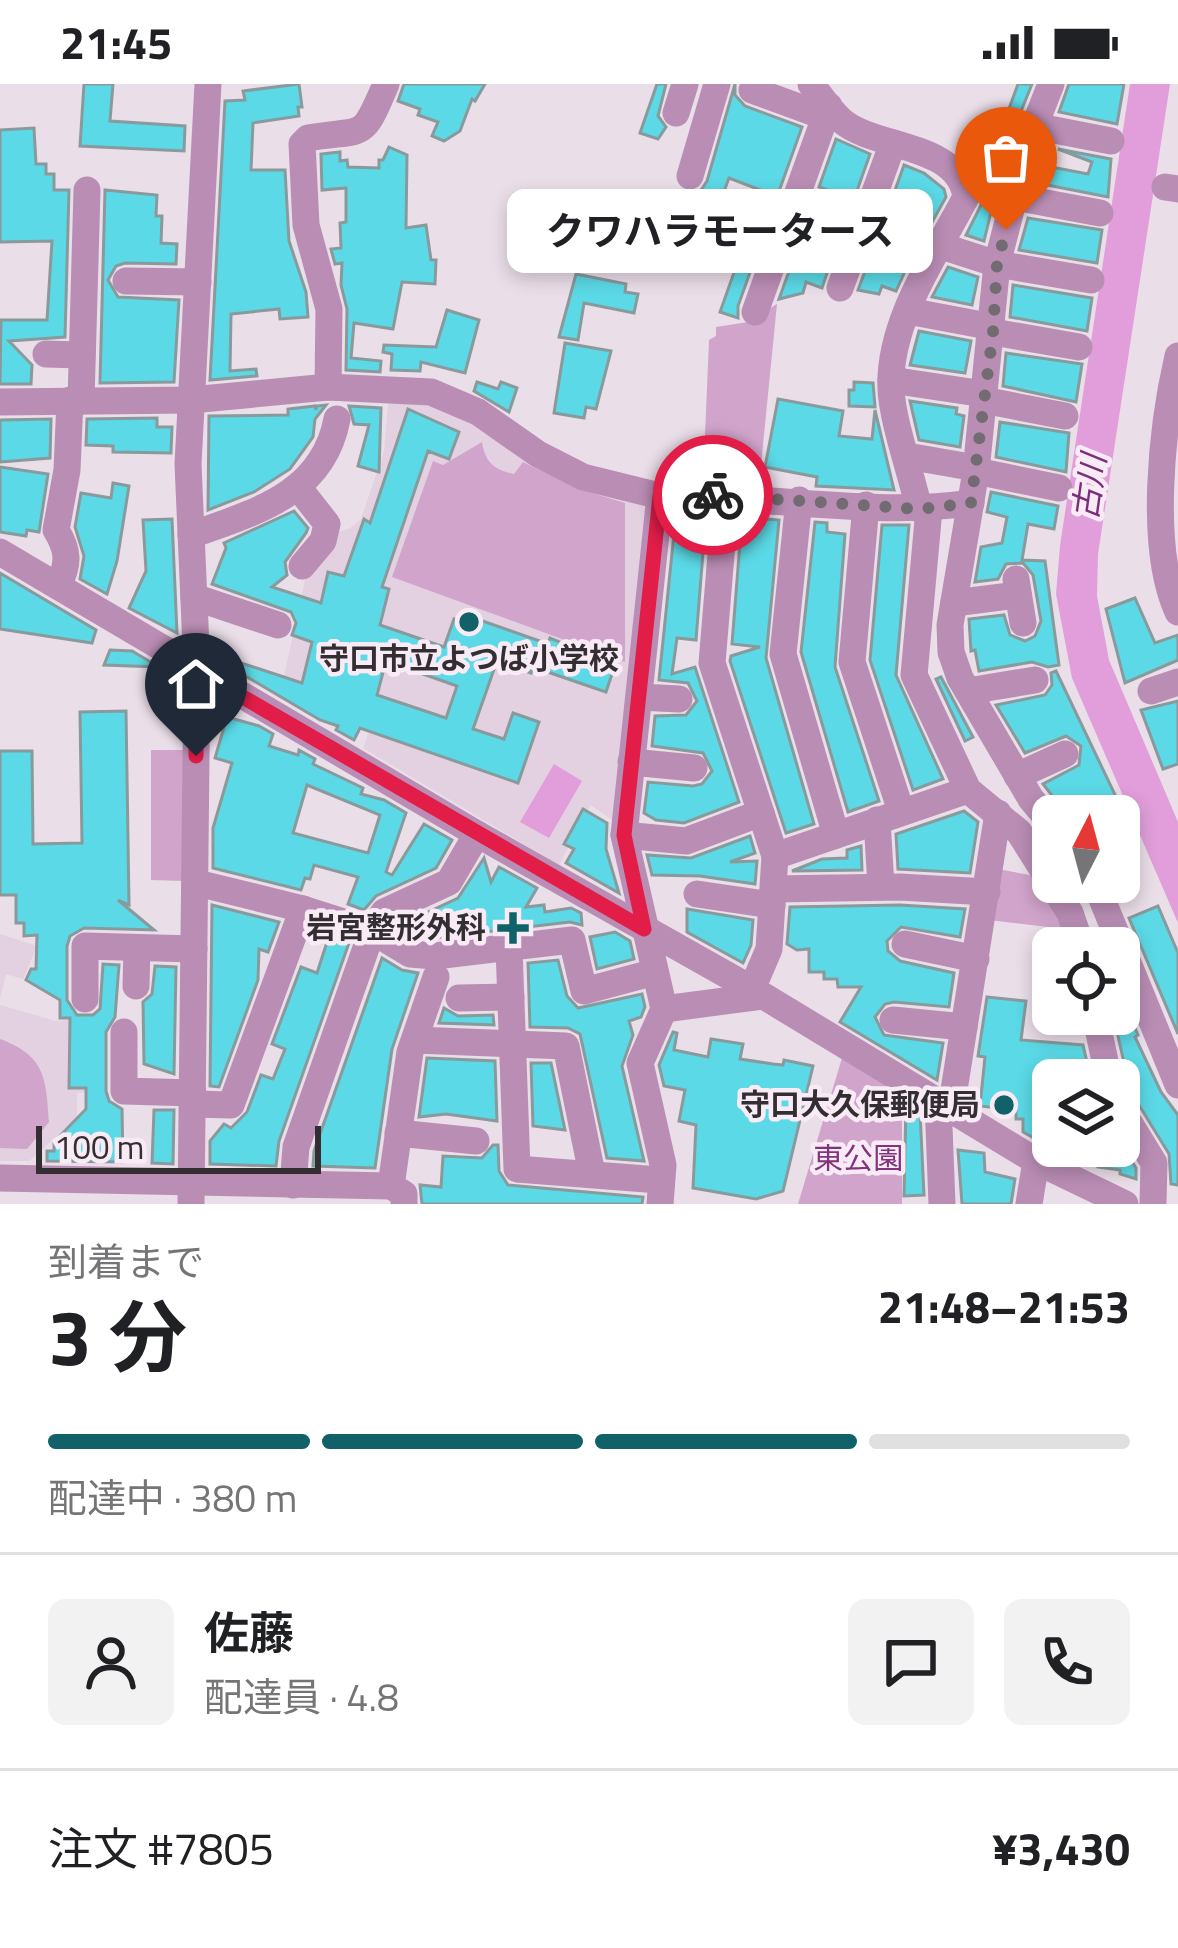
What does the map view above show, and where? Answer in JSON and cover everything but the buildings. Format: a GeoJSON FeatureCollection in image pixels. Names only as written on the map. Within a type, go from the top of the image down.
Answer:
{"type":"FeatureCollection","features":[{"type":"Feature","properties":{"kind":"street"},"geometry":{"type":"LineString","coordinates":[[192,1194],[197,883],[191,400],[208,84]]}},
{"type":"Feature","properties":{"kind":"street"},"geometry":{"type":"LineString","coordinates":[[328,387],[329,309],[306,224],[302,144],[319,136],[359,133],[386,84]]}},
{"type":"Feature","properties":{"kind":"street"},"geometry":{"type":"LineString","coordinates":[[676,113],[685,84]]}},
{"type":"Feature","properties":{"kind":"street"},"geometry":{"type":"LineString","coordinates":[[690,176],[717,84]]}},
{"type":"Feature","properties":{"kind":"street"},"geometry":{"type":"LineString","coordinates":[[754,84],[752,90],[822,102],[844,123],[954,171],[965,186],[966,197],[908,311],[894,350],[891,395],[924,509],[914,675],[968,790],[1019,832],[1047,872],[1075,927]]}},
{"type":"Feature","properties":{"kind":"street"},"geometry":{"type":"LineString","coordinates":[[1032,796],[968,691],[951,652],[953,603],[993,330],[997,264],[1034,126],[1051,84]]}},
{"type":"Feature","properties":{"kind":"street"},"geometry":{"type":"LineString","coordinates":[[755,312],[796,199],[822,102]]}},
{"type":"Feature","properties":{"kind":"street"},"geometry":{"type":"LineString","coordinates":[[1034,126],[1111,141]]}},
{"type":"Feature","properties":{"kind":"street"},"geometry":{"type":"LineString","coordinates":[[840,288],[893,143]]}},
{"type":"Feature","properties":{"kind":"street"},"geometry":{"type":"LineString","coordinates":[[58,586],[68,559],[56,530],[82,356],[87,190]]}},
{"type":"Feature","properties":{"kind":"street"},"geometry":{"type":"LineString","coordinates":[[1015,197],[1100,213]]}},
{"type":"Feature","properties":{"kind":"street"},"geometry":{"type":"LineString","coordinates":[[796,199],[997,264],[1090,280]]}},
{"type":"Feature","properties":{"kind":"street"},"geometry":{"type":"LineString","coordinates":[[125,281],[198,282]]}},
{"type":"Feature","properties":{"kind":"street"},"geometry":{"type":"LineString","coordinates":[[908,311],[1078,347]]}},
{"type":"Feature","properties":{"kind":"street"},"geometry":{"type":"LineString","coordinates":[[46,354],[82,356]]}},
{"type":"Feature","properties":{"kind":"street"},"geometry":{"type":"LineString","coordinates":[[1178,356],[1164,580],[1178,612]]}},
{"type":"Feature","properties":{"kind":"street"},"geometry":{"type":"LineString","coordinates":[[891,380],[1065,416]]}},
{"type":"Feature","properties":{"kind":"street"},"geometry":{"type":"LineString","coordinates":[[0,401],[191,400],[328,387],[431,392],[478,412],[538,454],[583,477],[660,496],[726,495],[924,509],[971,503]]}},
{"type":"Feature","properties":{"kind":"street"},"geometry":{"type":"LineString","coordinates":[[191,535],[239,518],[298,488],[320,468],[337,419]]}},
{"type":"Feature","properties":{"kind":"street"},"geometry":{"type":"LineString","coordinates":[[908,456],[1059,488]]}},
{"type":"Feature","properties":{"kind":"street"},"geometry":{"type":"LineString","coordinates":[[298,488],[327,524],[323,541],[302,566]]}},
{"type":"Feature","properties":{"kind":"street"},"geometry":{"type":"LineString","coordinates":[[726,495],[712,663],[775,856],[769,949],[758,992]]}},
{"type":"Feature","properties":{"kind":"street"},"geometry":{"type":"LineString","coordinates":[[509,948],[518,1169],[592,1174],[660,1192],[663,1165],[640,1063],[664,1009],[624,835],[660,496]]}},
{"type":"Feature","properties":{"kind":"street"},"geometry":{"type":"LineString","coordinates":[[799,500],[783,654],[836,835]]}},
{"type":"Feature","properties":{"kind":"street"},"geometry":{"type":"LineString","coordinates":[[866,505],[852,662],[889,815],[881,887]]}},
{"type":"Feature","properties":{"kind":"street"},"geometry":{"type":"LineString","coordinates":[[0,551],[477,834],[758,992],[1032,1159]]}},
{"type":"Feature","properties":{"kind":"street"},"geometry":{"type":"LineString","coordinates":[[194,597],[278,625]]}},
{"type":"Feature","properties":{"kind":"street"},"geometry":{"type":"LineString","coordinates":[[953,603],[1019,599]]}},
{"type":"Feature","properties":{"kind":"street"},"geometry":{"type":"LineString","coordinates":[[968,691],[1035,680]]}},
{"type":"Feature","properties":{"kind":"street"},"geometry":{"type":"LineString","coordinates":[[639,697],[679,699]]}},
{"type":"Feature","properties":{"kind":"street"},"geometry":{"type":"LineString","coordinates":[[1017,776],[1065,754]]}},
{"type":"Feature","properties":{"kind":"street"},"geometry":{"type":"LineString","coordinates":[[632,763],[694,768]]}},
{"type":"Feature","properties":{"kind":"street"},"geometry":{"type":"LineString","coordinates":[[775,856],[968,790]]}},
{"type":"Feature","properties":{"kind":"street"},"geometry":{"type":"LineString","coordinates":[[624,835],[686,841],[761,813]]}},
{"type":"Feature","properties":{"kind":"street"},"geometry":{"type":"LineString","coordinates":[[942,1204],[944,1105],[964,1027],[998,813]]}},
{"type":"Feature","properties":{"kind":"street"},"geometry":{"type":"LineString","coordinates":[[293,1185],[296,1148],[372,932],[384,912],[449,882],[477,834]]}},
{"type":"Feature","properties":{"kind":"street"},"geometry":{"type":"LineString","coordinates":[[197,883],[303,909],[372,932],[410,954],[435,956],[572,940],[584,991],[655,972]]}},
{"type":"Feature","properties":{"kind":"street"},"geometry":{"type":"LineString","coordinates":[[697,894],[773,897],[881,887],[987,892]]}},
{"type":"Feature","properties":{"kind":"street"},"geometry":{"type":"LineString","coordinates":[[1104,903],[1178,1085]]}},
{"type":"Feature","properties":{"kind":"street"},"geometry":{"type":"LineString","coordinates":[[124,1031],[124,1091],[231,1105],[303,909]]}},
{"type":"Feature","properties":{"kind":"street"},"geometry":{"type":"LineString","coordinates":[[904,944],[976,959]]}},
{"type":"Feature","properties":{"kind":"street"},"geometry":{"type":"LineString","coordinates":[[85,999],[85,946],[194,949]]}},
{"type":"Feature","properties":{"kind":"street"},"geometry":{"type":"LineString","coordinates":[[136,948],[136,986]]}},
{"type":"Feature","properties":{"kind":"street"},"geometry":{"type":"LineString","coordinates":[[18,1187],[192,1194],[293,1185],[345,1195],[398,1195],[398,1132],[415,1040],[436,977]]}},
{"type":"Feature","properties":{"kind":"street"},"geometry":{"type":"LineString","coordinates":[[664,1009],[758,992]]}},
{"type":"Feature","properties":{"kind":"street"},"geometry":{"type":"LineString","coordinates":[[459,998],[512,997]]}},
{"type":"Feature","properties":{"kind":"street"},"geometry":{"type":"LineString","coordinates":[[893,1020],[964,1027]]}},
{"type":"Feature","properties":{"kind":"street"},"geometry":{"type":"LineString","coordinates":[[415,1040],[566,1046],[592,1174]]}},
{"type":"Feature","properties":{"kind":"street"},"geometry":{"type":"LineString","coordinates":[[398,1132],[476,1141]]}},
{"type":"Feature","properties":{"kind":"street"},"geometry":{"type":"LineString","coordinates":[[1048,1167],[1122,1203],[1155,1203],[1154,1163],[1140,1140]]}},
{"type":"Feature","properties":{"kind":"street"},"geometry":{"type":"LineString","coordinates":[[1029,1204],[1035,1167]]}},
{"type":"Feature","properties":{"kind":"shaded area","name":"守口市立よつば小学校"},"geometry":{"type":"Polygon","coordinates":[[[389,394],[418,397],[655,510],[619,825],[591,805],[559,865],[363,748],[380,702],[284,676],[308,567],[332,533],[349,529],[361,519],[384,451],[389,394]]]}},
{"type":"Feature","properties":{"kind":"shaded area"},"geometry":{"type":"Polygon","coordinates":[[[0,934],[37,946],[23,979],[6,974],[0,998],[0,934]]]}},
{"type":"Feature","properties":{"kind":"shaded area"},"geometry":{"type":"Polygon","coordinates":[[[0,1005],[56,1021],[88,1019],[86,1092],[77,1093],[77,1118],[29,1161],[0,1161],[0,1005]]]}},
{"type":"Feature","properties":{"kind":"green space"},"geometry":{"type":"Polygon","coordinates":[[[777,304],[759,485],[703,483],[709,340],[716,336],[716,327],[748,322],[777,304]]]}},
{"type":"Feature","properties":{"kind":"green space"},"geometry":{"type":"Polygon","coordinates":[[[482,442],[488,460],[501,470],[514,474],[523,462],[576,488],[625,503],[625,662],[392,577],[433,461],[443,465],[482,442]]]}},
{"type":"Feature","properties":{"kind":"green space"},"geometry":{"type":"Polygon","coordinates":[[[151,750],[184,750],[184,881],[151,880],[151,750]]]}},
{"type":"Feature","properties":{"kind":"green space"},"geometry":{"type":"Polygon","coordinates":[[[998,869],[1032,875],[1032,903],[1059,903],[1072,927],[1048,927],[989,920],[998,869]]]}},
{"type":"Feature","properties":{"kind":"green space"},"geometry":{"type":"Polygon","coordinates":[[[0,1039],[26,1053],[44,1080],[49,1122],[27,1149],[0,1148],[0,1039]]]}},
{"type":"Feature","properties":{"kind":"green space","name":"東公園"},"geometry":{"type":"Polygon","coordinates":[[[842,1058],[902,1092],[902,1204],[798,1204],[842,1058]]]}},
{"type":"Feature","properties":{"kind":"water","name":"古川"},"geometry":{"type":"Polygon","coordinates":[[[1130,84],[1170,84],[1098,554],[1097,596],[1109,660],[1178,822],[1178,923],[1140,835],[1140,795],[1123,795],[1072,678],[1056,594],[1130,84]]]}},
{"type":"Feature","properties":{"kind":"water"},"geometry":{"type":"Polygon","coordinates":[[[554,764],[582,781],[549,838],[520,822],[554,764]]]}},
{"type":"Feature","properties":{"kind":"way so far"},"geometry":{"type":"LineString","coordinates":[[713,495],[919,509],[971,503],[997,264],[1006,230]]}},
{"type":"Feature","properties":{"kind":"place","name":"クワハラモータース"},"geometry":{"type":"Point","coordinates":[1006,230]}},
{"type":"Feature","properties":{"kind":"place","name":"守口市立よつば小学校"},"geometry":{"type":"Point","coordinates":[469,622]}},
{"type":"Feature","properties":{"kind":"place","name":"岩宮整形外科"},"geometry":{"type":"Point","coordinates":[513,928]}},
{"type":"Feature","properties":{"kind":"place","name":"守口大久保郵便局"},"geometry":{"type":"Point","coordinates":[1004,1105]}},
{"type":"Feature","properties":{"kind":"route"},"geometry":{"type":"LineString","coordinates":[[196,756],[196,670],[644,929],[624,835],[660,496],[713,495]]}}]}
